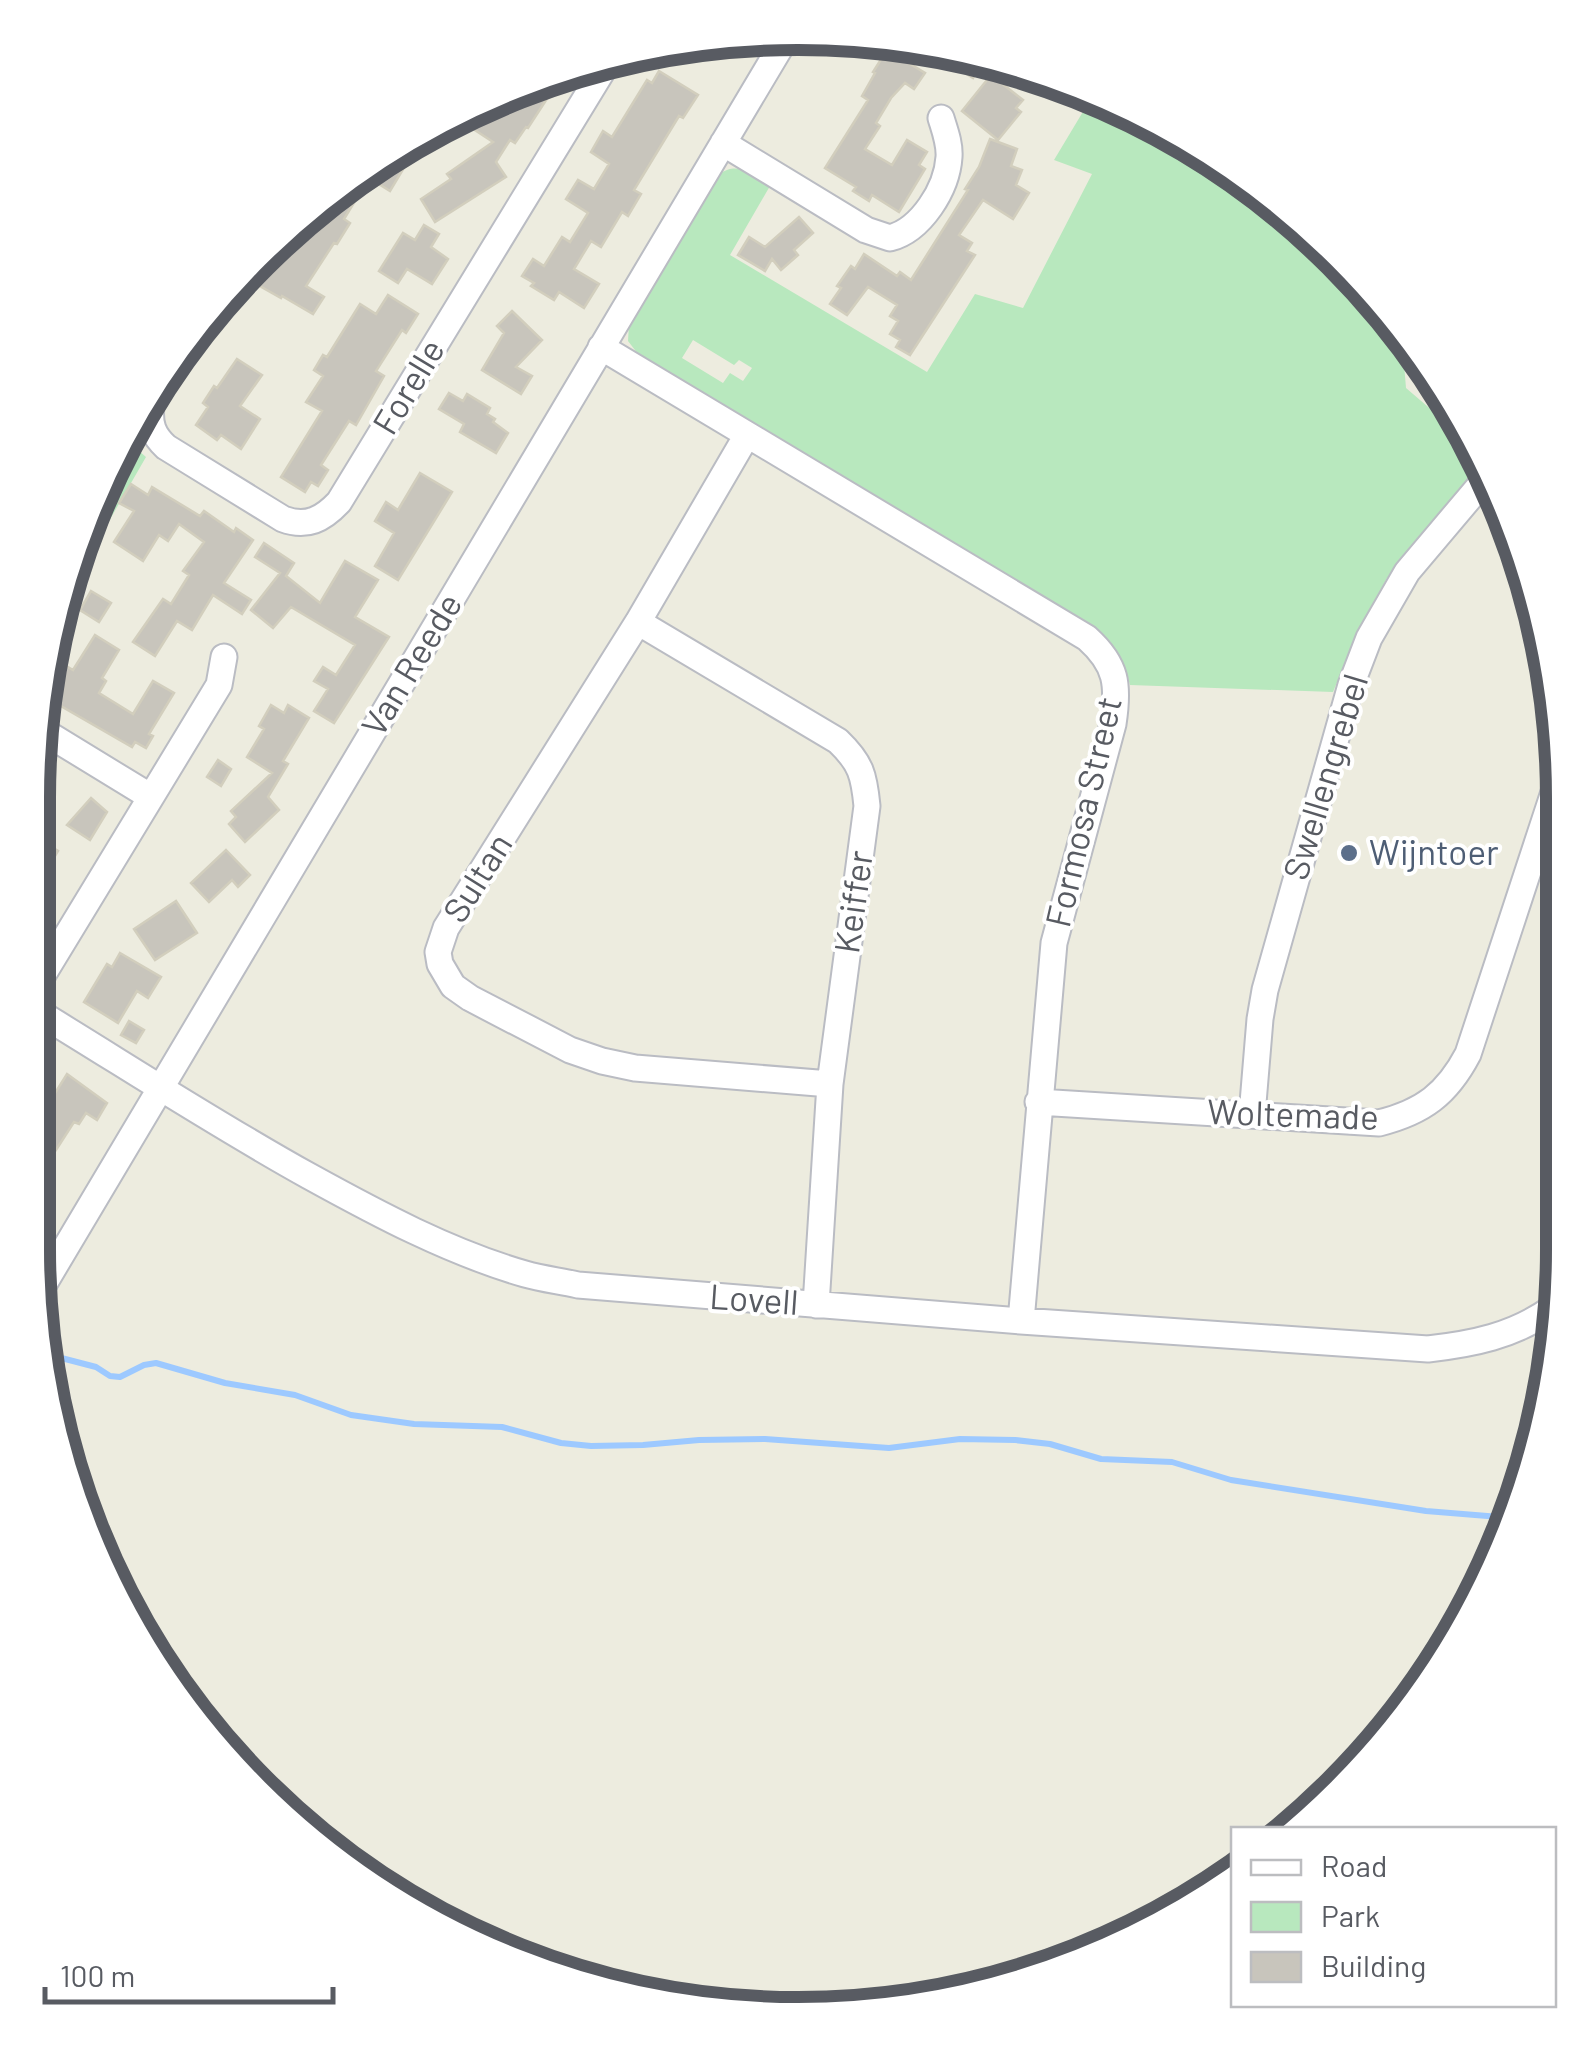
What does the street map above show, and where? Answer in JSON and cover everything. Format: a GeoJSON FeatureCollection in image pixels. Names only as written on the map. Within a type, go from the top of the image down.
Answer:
{"type":"FeatureCollection","features":[{"type":"Feature","properties":{"kind":"street","name":"Van Reede"},"geometry":{"type":"LineString","coordinates":[[51,1272],[778,51]]}},
{"type":"Feature","properties":{"kind":"street","name":"Forelle"},"geometry":{"type":"LineString","coordinates":[[152,421],[152,430],[166,448],[283,520],[307,524],[329,513],[599,77]]}},
{"type":"Feature","properties":{"kind":"street"},"geometry":{"type":"LineString","coordinates":[[723,143],[866,230],[890,238],[909,230],[940,191],[950,152],[940,118]]}},
{"type":"Feature","properties":{"kind":"street","name":"Formosa Street"},"geometry":{"type":"LineString","coordinates":[[601,347],[1087,638],[1104,653],[1114,675],[1118,695],[1113,724],[1054,942],[1020,1320]]}},
{"type":"Feature","properties":{"kind":"street","name":"Sultan"},"geometry":{"type":"LineString","coordinates":[[747,435],[638,622],[446,928],[438,952],[440,964],[453,986],[470,998],[570,1050],[602,1061],[634,1068],[830,1084]]}},
{"type":"Feature","properties":{"kind":"street","name":"Swellengrebel"},"geometry":{"type":"LineString","coordinates":[[1252,1115],[1265,990],[1351,685],[1369,638],[1407,572],[1478,488]]}},
{"type":"Feature","properties":{"kind":"street","name":"Keiffer"},"geometry":{"type":"LineString","coordinates":[[638,622],[838,741],[859,764],[864,780],[866,806],[830,1084],[816,1305]]}},
{"type":"Feature","properties":{"kind":"street"},"geometry":{"type":"LineString","coordinates":[[50,962],[219,685],[224,657]]}},
{"type":"Feature","properties":{"kind":"street"},"geometry":{"type":"LineString","coordinates":[[53,737],[151,797]]}},
{"type":"Feature","properties":{"kind":"street","name":"Woltemade"},"geometry":{"type":"LineString","coordinates":[[1038,1102],[1379,1123],[1405,1117],[1448,1087],[1468,1054],[1546,846]]}},
{"type":"Feature","properties":{"kind":"street","name":"Lovell"},"geometry":{"type":"LineString","coordinates":[[50,1020],[258,1148],[356,1202],[432,1239],[527,1275],[596,1287],[1428,1349],[1500,1336],[1542,1319]]}},
{"type":"Feature","properties":{"kind":"green space"},"geometry":{"type":"Polygon","coordinates":[[[1085,108],[1172,150],[1253,205],[1327,269],[1360,305],[1404,361],[1406,388],[1444,420],[1469,467],[1473,476],[1387,578],[1357,634],[1333,692],[1130,685],[1118,654],[1097,629],[674,378],[638,354],[628,341],[629,324],[718,175],[738,169],[770,186],[730,255],[927,372],[975,294],[1023,308],[1092,174],[1054,160],[1085,108]],[[693,340],[682,358],[723,383],[730,373],[743,381],[752,368],[739,360],[734,365],[693,340]]]}},
{"type":"Feature","properties":{"kind":"green space"},"geometry":{"type":"Polygon","coordinates":[[[137,449],[146,457],[94,547],[137,449]]]}},
{"type":"Feature","properties":{"kind":"building"},"geometry":{"type":"Polygon","coordinates":[[[884,55],[897,56],[925,73],[914,89],[905,83],[891,98],[865,149],[892,165],[907,140],[927,152],[919,165],[925,169],[899,212],[872,195],[869,201],[853,191],[856,187],[825,168],[868,100],[862,96],[884,55]]]}},
{"type":"Feature","properties":{"kind":"building"},"geometry":{"type":"Polygon","coordinates":[[[960,68],[977,72],[973,78],[960,68]]]}},
{"type":"Feature","properties":{"kind":"building"},"geometry":{"type":"Polygon","coordinates":[[[659,71],[698,95],[683,118],[679,116],[634,190],[641,194],[628,216],[622,212],[601,247],[591,241],[574,269],[599,284],[584,308],[559,292],[554,300],[522,276],[533,259],[544,266],[562,237],[570,242],[588,213],[566,199],[578,180],[594,189],[609,164],[591,152],[603,131],[612,137],[647,80],[652,83],[659,71]]]}},
{"type":"Feature","properties":{"kind":"building"},"geometry":{"type":"Polygon","coordinates":[[[991,75],[1023,100],[1016,108],[1021,112],[998,140],[962,111],[991,75]]]}},
{"type":"Feature","properties":{"kind":"building"},"geometry":{"type":"Polygon","coordinates":[[[550,94],[528,128],[515,143],[510,140],[496,162],[506,177],[435,222],[421,199],[451,179],[447,174],[493,142],[469,126],[550,94]]]}},
{"type":"Feature","properties":{"kind":"building"},"geometry":{"type":"Polygon","coordinates":[[[990,139],[1017,149],[1011,166],[1022,170],[1016,185],[1029,193],[1013,219],[983,200],[959,235],[972,243],[967,251],[975,255],[910,355],[896,347],[900,340],[890,334],[898,321],[890,316],[897,305],[868,287],[847,315],[830,304],[841,288],[837,286],[864,254],[897,276],[900,272],[911,280],[968,190],[965,189],[990,139]]]}},
{"type":"Feature","properties":{"kind":"building"},"geometry":{"type":"Polygon","coordinates":[[[409,159],[390,191],[375,181],[409,159]]]}},
{"type":"Feature","properties":{"kind":"building"},"geometry":{"type":"Polygon","coordinates":[[[360,192],[344,219],[350,223],[306,286],[324,297],[313,314],[258,285],[269,269],[305,236],[360,192]]]}},
{"type":"Feature","properties":{"kind":"building"},"geometry":{"type":"Polygon","coordinates":[[[799,217],[813,233],[794,250],[798,255],[781,270],[772,259],[765,271],[738,255],[749,237],[765,247],[799,217]]]}},
{"type":"Feature","properties":{"kind":"building"},"geometry":{"type":"Polygon","coordinates":[[[424,225],[439,234],[431,247],[448,259],[432,284],[407,269],[398,283],[379,271],[403,233],[415,240],[424,225]]]}},
{"type":"Feature","properties":{"kind":"building"},"geometry":{"type":"Polygon","coordinates":[[[388,295],[418,314],[406,333],[402,330],[376,371],[384,376],[356,425],[349,421],[321,465],[328,470],[318,486],[311,482],[305,492],[281,477],[322,411],[306,402],[323,376],[314,370],[323,355],[327,357],[360,304],[376,314],[388,295]]]}},
{"type":"Feature","properties":{"kind":"building"},"geometry":{"type":"Polygon","coordinates":[[[512,311],[542,340],[516,367],[532,376],[521,394],[482,370],[504,333],[497,326],[512,311]]]}},
{"type":"Feature","properties":{"kind":"building"},"geometry":{"type":"Polygon","coordinates":[[[237,359],[262,375],[240,406],[260,419],[241,449],[221,435],[217,440],[196,425],[208,407],[203,403],[237,359]]]}},
{"type":"Feature","properties":{"kind":"building"},"geometry":{"type":"Polygon","coordinates":[[[449,393],[463,401],[467,394],[490,408],[487,414],[508,433],[496,453],[460,432],[464,424],[439,409],[449,393]]]}},
{"type":"Feature","properties":{"kind":"building"},"geometry":{"type":"Polygon","coordinates":[[[420,473],[452,492],[398,580],[375,566],[394,533],[375,521],[386,502],[398,510],[420,473]]]}},
{"type":"Feature","properties":{"kind":"building"},"geometry":{"type":"Polygon","coordinates":[[[131,484],[148,495],[152,487],[200,516],[204,511],[253,540],[224,583],[251,600],[242,614],[213,595],[192,630],[177,621],[155,656],[133,642],[163,599],[171,604],[189,575],[183,571],[204,542],[179,524],[168,541],[159,535],[143,561],[114,542],[134,511],[119,503],[131,484]]]}},
{"type":"Feature","properties":{"kind":"building"},"geometry":{"type":"Polygon","coordinates":[[[264,543],[294,563],[286,576],[320,603],[345,561],[378,580],[355,617],[389,637],[334,723],[314,711],[328,689],[314,681],[323,667],[336,675],[355,645],[291,607],[273,628],[251,610],[280,573],[255,557],[264,543]]]}},
{"type":"Feature","properties":{"kind":"building"},"geometry":{"type":"Polygon","coordinates":[[[91,591],[111,603],[99,622],[80,610],[91,591]]]}},
{"type":"Feature","properties":{"kind":"building"},"geometry":{"type":"Polygon","coordinates":[[[95,635],[119,650],[102,678],[106,681],[99,693],[133,714],[153,681],[174,693],[149,734],[153,736],[146,748],[135,742],[132,747],[56,703],[63,688],[58,685],[62,664],[73,670],[95,635]]]}},
{"type":"Feature","properties":{"kind":"building"},"geometry":{"type":"Polygon","coordinates":[[[271,705],[284,713],[288,705],[309,718],[283,761],[288,764],[268,797],[279,810],[245,842],[229,824],[236,817],[231,811],[272,773],[247,757],[264,729],[259,726],[271,705]]]}},
{"type":"Feature","properties":{"kind":"building"},"geometry":{"type":"Polygon","coordinates":[[[218,760],[231,769],[221,786],[207,777],[218,760]]]}},
{"type":"Feature","properties":{"kind":"building"},"geometry":{"type":"Polygon","coordinates":[[[91,798],[107,812],[90,840],[67,825],[91,798]]]}},
{"type":"Feature","properties":{"kind":"building"},"geometry":{"type":"Polygon","coordinates":[[[50,846],[58,851],[50,864],[50,846]]]}},
{"type":"Feature","properties":{"kind":"building"},"geometry":{"type":"Polygon","coordinates":[[[226,850],[250,875],[238,887],[232,880],[209,902],[191,883],[226,850]]]}},
{"type":"Feature","properties":{"kind":"building"},"geometry":{"type":"Polygon","coordinates":[[[176,901],[197,933],[155,960],[134,929],[176,901]]]}},
{"type":"Feature","properties":{"kind":"building"},"geometry":{"type":"Polygon","coordinates":[[[120,953],[161,977],[148,998],[137,991],[118,1023],[84,1002],[107,964],[112,967],[120,953]]]}},
{"type":"Feature","properties":{"kind":"building"},"geometry":{"type":"Polygon","coordinates":[[[129,1021],[144,1030],[136,1043],[121,1035],[129,1021]]]}},
{"type":"Feature","properties":{"kind":"building"},"geometry":{"type":"Polygon","coordinates":[[[67,1074],[107,1103],[97,1120],[86,1113],[79,1124],[74,1122],[56,1150],[50,1146],[50,1101],[67,1074]]]}},
{"type":"Feature","properties":{"kind":"waterway"},"geometry":{"type":"LineString","coordinates":[[58,1357],[120,1377],[156,1363],[225,1383],[295,1395],[351,1415],[414,1424],[502,1427],[561,1443],[643,1445],[765,1439],[889,1448],[960,1439],[1015,1440],[1050,1444],[1101,1459],[1172,1462],[1231,1480],[1426,1511],[1496,1517]]}},
{"type":"Feature","properties":{"kind":"place","name":"Wijntoer"},"geometry":{"type":"Point","coordinates":[1349,853]}}]}
